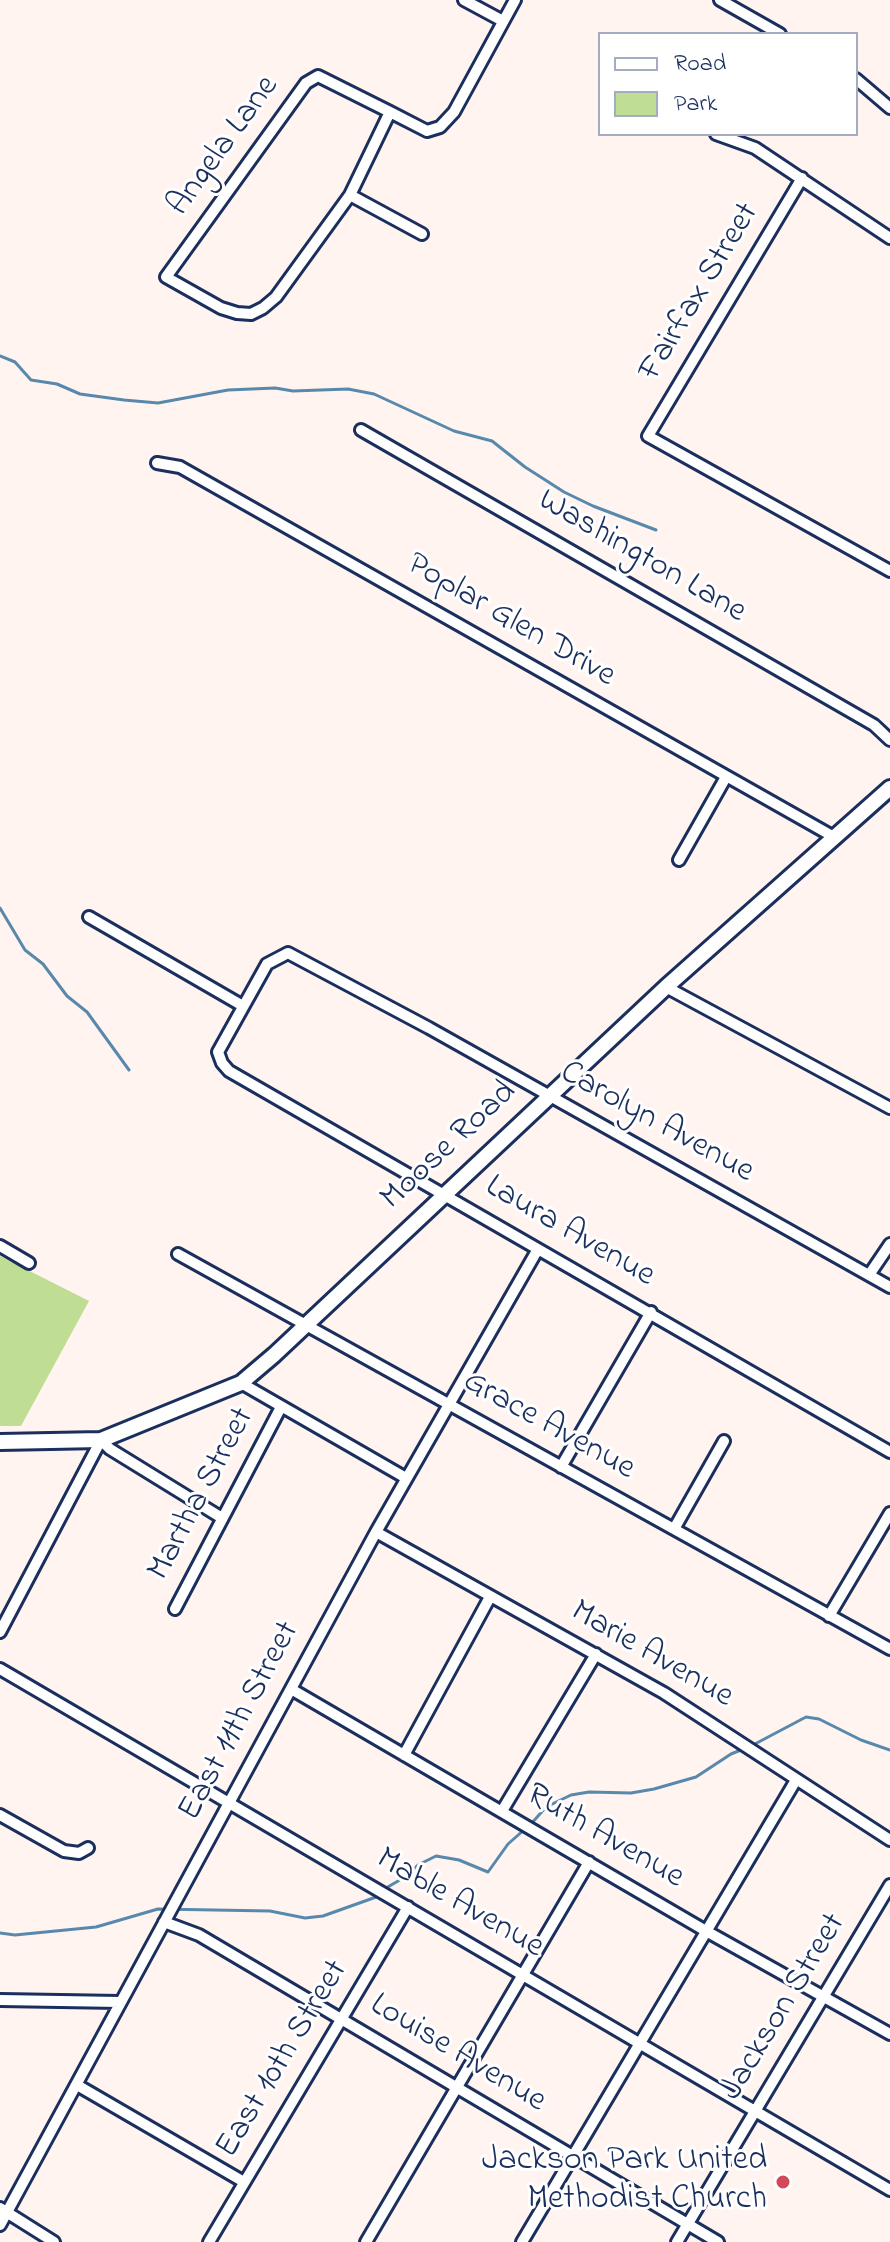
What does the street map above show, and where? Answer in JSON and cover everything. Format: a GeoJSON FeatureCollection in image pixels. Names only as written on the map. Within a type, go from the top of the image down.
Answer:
{"type":"FeatureCollection","features":[{"type":"Feature","properties":{"kind":"street"},"geometry":{"type":"LineString","coordinates":[[464,0],[503,21],[515,0]]}},
{"type":"Feature","properties":{"kind":"street"},"geometry":{"type":"LineString","coordinates":[[720,0],[776,32]]}},
{"type":"Feature","properties":{"kind":"street","name":"Angela Lane"},"geometry":{"type":"LineString","coordinates":[[350,195],[276,297],[254,313],[237,313],[221,308],[166,277],[306,83],[318,76],[427,131],[440,127],[454,112],[503,21]]}},
{"type":"Feature","properties":{"kind":"street"},"geometry":{"type":"LineString","coordinates":[[858,81],[890,108]]}},
{"type":"Feature","properties":{"kind":"street"},"geometry":{"type":"LineString","coordinates":[[390,112],[350,195],[422,234]]}},
{"type":"Feature","properties":{"kind":"street"},"geometry":{"type":"LineString","coordinates":[[722,136],[755,148],[890,238]]}},
{"type":"Feature","properties":{"kind":"street","name":"Fairfax Street"},"geometry":{"type":"LineString","coordinates":[[802,178],[648,436],[890,571]]}},
{"type":"Feature","properties":{"kind":"street","name":"Washington Lane"},"geometry":{"type":"LineString","coordinates":[[361,430],[874,725],[890,740]]}},
{"type":"Feature","properties":{"kind":"street","name":"Poplar Glen Drive"},"geometry":{"type":"LineString","coordinates":[[157,463],[180,467],[204,480],[834,837]]}},
{"type":"Feature","properties":{"kind":"street"},"geometry":{"type":"LineString","coordinates":[[679,860],[726,777]]}},
{"type":"Feature","properties":{"kind":"street","name":"Moose Road"},"geometry":{"type":"LineString","coordinates":[[0,1442],[101,1440],[241,1383],[666,987],[890,788]]}},
{"type":"Feature","properties":{"kind":"street"},"geometry":{"type":"LineString","coordinates":[[89,917],[243,1006]]}},
{"type":"Feature","properties":{"kind":"street","name":"Carolyn Avenue"},"geometry":{"type":"LineString","coordinates":[[243,1006],[267,964],[288,953],[890,1287]]}},
{"type":"Feature","properties":{"kind":"street"},"geometry":{"type":"LineString","coordinates":[[666,987],[890,1108]]}},
{"type":"Feature","properties":{"kind":"street","name":"Laura Avenue"},"geometry":{"type":"LineString","coordinates":[[243,1006],[218,1052],[229,1071],[890,1452]]}},
{"type":"Feature","properties":{"kind":"street"},"geometry":{"type":"LineString","coordinates":[[869,1275],[890,1244]]}},
{"type":"Feature","properties":{"kind":"street"},"geometry":{"type":"LineString","coordinates":[[0,1246],[29,1263]]}},
{"type":"Feature","properties":{"kind":"street","name":"East 11th Street"},"geometry":{"type":"LineString","coordinates":[[0,2225],[4,2210],[77,2085],[376,1532],[538,1249]]}},
{"type":"Feature","properties":{"kind":"street","name":"Grace Avenue"},"geometry":{"type":"LineString","coordinates":[[178,1254],[890,1649]]}},
{"type":"Feature","properties":{"kind":"street"},"geometry":{"type":"LineString","coordinates":[[561,1467],[651,1312]]}},
{"type":"Feature","properties":{"kind":"street"},"geometry":{"type":"LineString","coordinates":[[241,1383],[406,1478]]}},
{"type":"Feature","properties":{"kind":"street","name":"Martha Street"},"geometry":{"type":"LineString","coordinates":[[175,1609],[281,1407]]}},
{"type":"Feature","properties":{"kind":"street"},"geometry":{"type":"LineString","coordinates":[[0,1632],[101,1440],[110,1449],[222,1518]]}},
{"type":"Feature","properties":{"kind":"street"},"geometry":{"type":"LineString","coordinates":[[674,1529],[724,1441]]}},
{"type":"Feature","properties":{"kind":"street"},"geometry":{"type":"LineString","coordinates":[[829,1616],[890,1513]]}},
{"type":"Feature","properties":{"kind":"street","name":"Marie Avenue"},"geometry":{"type":"LineString","coordinates":[[376,1532],[664,1693],[890,1840]]}},
{"type":"Feature","properties":{"kind":"street"},"geometry":{"type":"LineString","coordinates":[[404,1755],[490,1597]]}},
{"type":"Feature","properties":{"kind":"street"},"geometry":{"type":"LineString","coordinates":[[502,1811],[596,1654]]}},
{"type":"Feature","properties":{"kind":"street","name":"Mable Avenue"},"geometry":{"type":"LineString","coordinates":[[0,1669],[890,2190]]}},
{"type":"Feature","properties":{"kind":"street","name":"Ruth Avenue"},"geometry":{"type":"LineString","coordinates":[[291,1689],[706,1931],[890,2034]]}},
{"type":"Feature","properties":{"kind":"street"},"geometry":{"type":"LineString","coordinates":[[522,2242],[796,1780]]}},
{"type":"Feature","properties":{"kind":"street"},"geometry":{"type":"LineString","coordinates":[[0,1815],[64,1851],[79,1853],[88,1848]]}},
{"type":"Feature","properties":{"kind":"street"},"geometry":{"type":"LineString","coordinates":[[366,2242],[589,1862]]}},
{"type":"Feature","properties":{"kind":"street","name":"Jackson Street"},"geometry":{"type":"LineString","coordinates":[[677,2242],[890,1885]]}},
{"type":"Feature","properties":{"kind":"street","name":"East 10th Street"},"geometry":{"type":"LineString","coordinates":[[209,2242],[408,1907]]}},
{"type":"Feature","properties":{"kind":"street","name":"Louise Avenue"},"geometry":{"type":"LineString","coordinates":[[165,1919],[199,1935],[718,2242]]}},
{"type":"Feature","properties":{"kind":"street"},"geometry":{"type":"LineString","coordinates":[[0,2000],[120,2002]]}},
{"type":"Feature","properties":{"kind":"street"},"geometry":{"type":"LineString","coordinates":[[77,2085],[244,2182]]}},
{"type":"Feature","properties":{"kind":"street"},"geometry":{"type":"LineString","coordinates":[[4,2210],[54,2242]]}},
{"type":"Feature","properties":{"kind":"green space"},"geometry":{"type":"Polygon","coordinates":[[[0,1256],[89,1301],[21,1426],[0,1426],[0,1256]]]}},
{"type":"Feature","properties":{"kind":"waterway"},"geometry":{"type":"LineString","coordinates":[[0,356],[15,362],[31,380],[57,384],[80,394],[124,400],[158,403],[228,390],[275,388],[293,391],[348,389],[374,394],[454,431],[492,441],[564,492],[656,530]]}},
{"type":"Feature","properties":{"kind":"waterway"},"geometry":{"type":"LineString","coordinates":[[0,908],[25,950],[43,964],[67,996],[87,1012],[129,1070]]}},
{"type":"Feature","properties":{"kind":"waterway"},"geometry":{"type":"LineString","coordinates":[[753,1745],[806,1717],[819,1719],[861,1740],[890,1750]]}},
{"type":"Feature","properties":{"kind":"waterway"},"geometry":{"type":"LineString","coordinates":[[531,1824],[546,1807],[571,1795],[654,1789],[696,1777],[746,1748]]}},
{"type":"Feature","properties":{"kind":"waterway"},"geometry":{"type":"LineString","coordinates":[[386,1888],[436,1856],[459,1860],[488,1872],[508,1844],[525,1829]]}},
{"type":"Feature","properties":{"kind":"waterway"},"geometry":{"type":"LineString","coordinates":[[0,1933],[15,1935],[96,1927],[158,1909],[270,1911],[305,1918],[323,1916],[379,1896]]}},
{"type":"Feature","properties":{"kind":"place","name":"Jackson Park United Methodist Church"},"geometry":{"type":"Point","coordinates":[783,2182]}}]}
